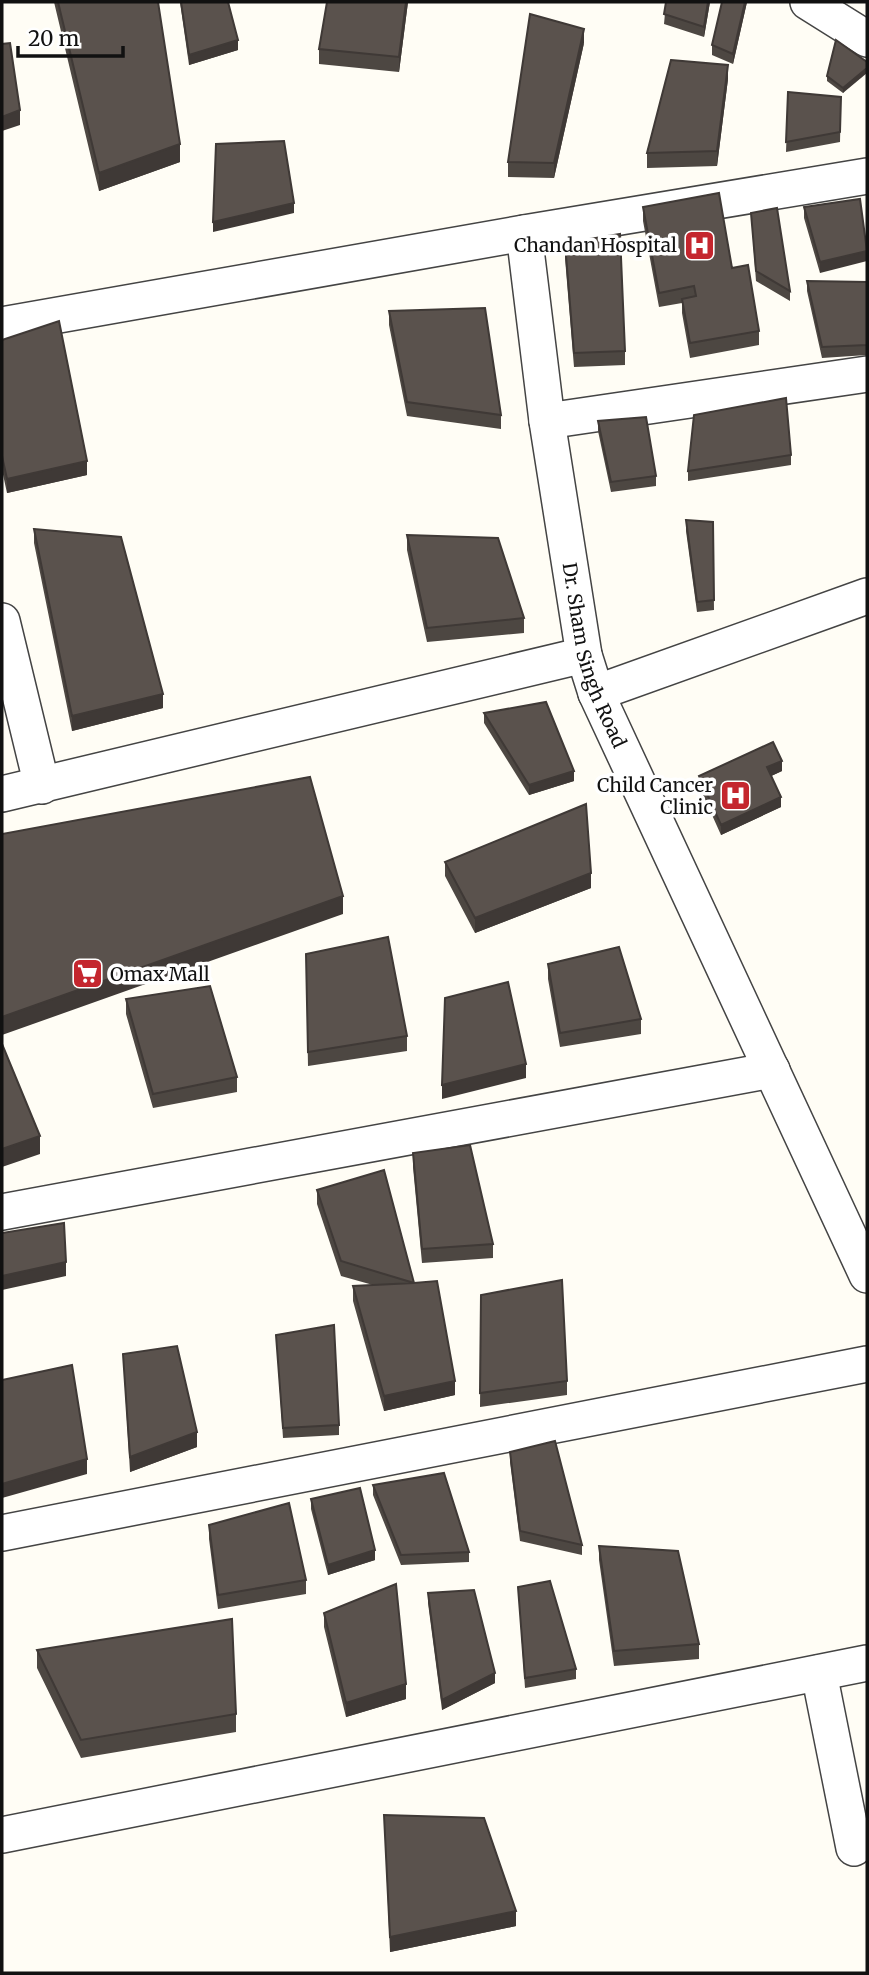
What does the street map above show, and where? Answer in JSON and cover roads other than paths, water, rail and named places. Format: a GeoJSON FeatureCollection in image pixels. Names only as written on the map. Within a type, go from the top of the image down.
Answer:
{"type":"FeatureCollection","features":[{"type":"Feature","properties":{"kind":"street"},"geometry":{"type":"LineString","coordinates":[[808,2],[867,39]]}},
{"type":"Feature","properties":{"kind":"street"},"geometry":{"type":"LineString","coordinates":[[2,325],[867,176]]}},
{"type":"Feature","properties":{"kind":"street","name":"Dr. Sham Singh Road"},"geometry":{"type":"LineString","coordinates":[[524,233],[547,421],[584,655],[596,693],[867,1275]]}},
{"type":"Feature","properties":{"kind":"street"},"geometry":{"type":"LineString","coordinates":[[547,421],[867,373]]}},
{"type":"Feature","properties":{"kind":"street"},"geometry":{"type":"LineString","coordinates":[[596,693],[867,596]]}},
{"type":"Feature","properties":{"kind":"street"},"geometry":{"type":"LineString","coordinates":[[2,621],[42,786]]}},
{"type":"Feature","properties":{"kind":"street"},"geometry":{"type":"LineString","coordinates":[[2,794],[584,655]]}},
{"type":"Feature","properties":{"kind":"street"},"geometry":{"type":"LineString","coordinates":[[2,1212],[772,1070]]}},
{"type":"Feature","properties":{"kind":"street"},"geometry":{"type":"LineString","coordinates":[[2,1533],[867,1364]]}},
{"type":"Feature","properties":{"kind":"street"},"geometry":{"type":"LineString","coordinates":[[2,1835],[867,1663]]}},
{"type":"Feature","properties":{"kind":"street"},"geometry":{"type":"LineString","coordinates":[[819,1673],[854,1848]]}},
{"type":"Feature","properties":{"kind":"place","name":"Chandan Hospital"},"geometry":{"type":"Point","coordinates":[700,245]}},
{"type":"Feature","properties":{"kind":"place","name":"Child Cancer Clinic"},"geometry":{"type":"Point","coordinates":[736,796]}},
{"type":"Feature","properties":{"kind":"place","name":"Omax Mall"},"geometry":{"type":"Point","coordinates":[87,974]}}]}
